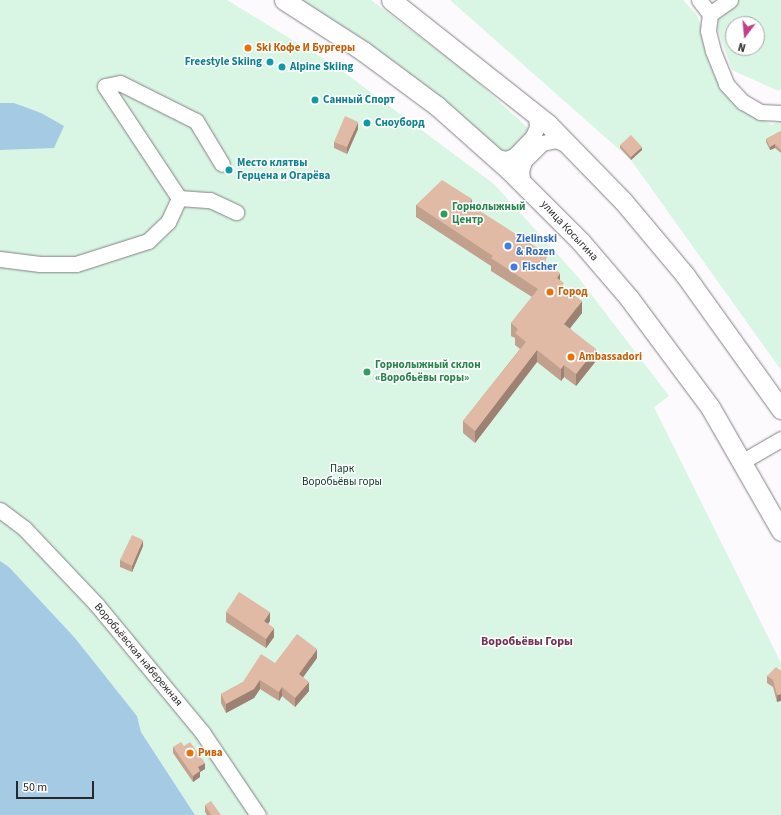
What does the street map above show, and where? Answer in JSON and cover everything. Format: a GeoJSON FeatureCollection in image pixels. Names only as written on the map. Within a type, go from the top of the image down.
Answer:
{"type":"FeatureCollection","features":[{"type":"Feature","properties":{"kind":"main road","name":"улица Косыгина"},"geometry":{"type":"LineString","coordinates":[[284,0],[363,51],[437,106],[494,156],[581,242],[629,298],[710,407],[743,461],[781,531]]}},
{"type":"Feature","properties":{"kind":"main road"},"geometry":{"type":"LineString","coordinates":[[391,0],[536,115],[623,201],[685,275],[781,409]]}},
{"type":"Feature","properties":{"kind":"street"},"geometry":{"type":"LineString","coordinates":[[699,0],[710,14],[708,31],[713,51],[726,84],[743,102],[760,112],[781,113]]}},
{"type":"Feature","properties":{"kind":"street"},"geometry":{"type":"LineString","coordinates":[[710,14],[730,0]]}},
{"type":"Feature","properties":{"kind":"street"},"geometry":{"type":"LineString","coordinates":[[179,198],[105,86],[120,83],[196,121],[222,164]]}},
{"type":"Feature","properties":{"kind":"street"},"geometry":{"type":"LineString","coordinates":[[494,156],[506,159],[514,156],[533,136],[537,127],[536,115]]}},
{"type":"Feature","properties":{"kind":"street"},"geometry":{"type":"LineString","coordinates":[[523,184],[521,171],[524,161],[542,143],[556,140],[568,145]]}},
{"type":"Feature","properties":{"kind":"street"},"geometry":{"type":"LineString","coordinates":[[179,198],[210,200],[236,212]]}},
{"type":"Feature","properties":{"kind":"street"},"geometry":{"type":"LineString","coordinates":[[0,259],[40,264],[76,264],[148,241],[168,222],[179,198]]}},
{"type":"Feature","properties":{"kind":"street"},"geometry":{"type":"LineString","coordinates":[[743,461],[781,439]]}},
{"type":"Feature","properties":{"kind":"street","name":"Воробьёвская набережная"},"geometry":{"type":"LineString","coordinates":[[0,510],[24,528],[96,605],[202,732],[258,815]]}},
{"type":"Feature","properties":{"kind":"green space","name":"Парк Воробьёвы горы"},"geometry":{"type":"Polygon","coordinates":[[[0,0],[227,0],[337,67],[494,184],[578,277],[669,396],[654,407],[781,663],[781,815],[195,815],[141,732],[137,716],[75,638],[9,567],[0,561],[0,0]]]}},
{"type":"Feature","properties":{"kind":"green space"},"geometry":{"type":"Polygon","coordinates":[[[296,0],[371,0],[470,75],[529,129],[508,157],[296,0]]]}},
{"type":"Feature","properties":{"kind":"green space"},"geometry":{"type":"Polygon","coordinates":[[[450,0],[683,0],[697,15],[719,78],[744,110],[772,125],[781,120],[781,370],[631,160],[450,0]]]}},
{"type":"Feature","properties":{"kind":"green space"},"geometry":{"type":"Polygon","coordinates":[[[735,0],[781,0],[781,89],[778,91],[732,70],[727,56],[765,56],[765,16],[725,16],[725,50],[713,16],[735,0]]]}},
{"type":"Feature","properties":{"kind":"water"},"geometry":{"type":"Polygon","coordinates":[[[0,103],[14,103],[41,113],[64,126],[54,148],[0,150],[0,103]]]}},
{"type":"Feature","properties":{"kind":"water"},"geometry":{"type":"Polygon","coordinates":[[[0,561],[9,567],[75,638],[137,716],[141,732],[195,815],[0,815],[0,561]]]}},
{"type":"Feature","properties":{"kind":"building"},"geometry":{"type":"Polygon","coordinates":[[[345,116],[358,122],[347,147],[334,142],[345,116]]]}},
{"type":"Feature","properties":{"kind":"building"},"geometry":{"type":"Polygon","coordinates":[[[781,131],[781,150],[775,144],[770,147],[766,139],[781,131]]]}},
{"type":"Feature","properties":{"kind":"building"},"geometry":{"type":"Polygon","coordinates":[[[631,135],[642,147],[631,157],[620,145],[631,135]]]}},
{"type":"Feature","properties":{"kind":"building"},"geometry":{"type":"Polygon","coordinates":[[[442,180],[472,199],[469,204],[544,252],[547,257],[545,263],[560,273],[557,278],[564,283],[562,286],[582,301],[564,324],[596,349],[576,374],[564,365],[561,369],[537,350],[475,431],[463,421],[526,342],[515,333],[518,329],[511,323],[538,289],[491,258],[493,256],[416,205],[442,180]]]}},
{"type":"Feature","properties":{"kind":"building"},"geometry":{"type":"Polygon","coordinates":[[[132,535],[143,540],[132,566],[120,560],[132,535]]]}},
{"type":"Feature","properties":{"kind":"building"},"geometry":{"type":"Polygon","coordinates":[[[239,592],[270,612],[264,621],[274,628],[266,639],[226,612],[239,592]]]}},
{"type":"Feature","properties":{"kind":"building"},"geometry":{"type":"Polygon","coordinates":[[[297,634],[317,649],[299,674],[309,682],[295,698],[282,687],[279,692],[260,680],[254,689],[226,704],[221,694],[243,682],[261,654],[275,663],[297,634]]]}},
{"type":"Feature","properties":{"kind":"building"},"geometry":{"type":"Polygon","coordinates":[[[776,667],[781,671],[781,694],[777,695],[773,680],[767,676],[776,667]]]}},
{"type":"Feature","properties":{"kind":"building"},"geometry":{"type":"Polygon","coordinates":[[[181,742],[184,746],[190,742],[205,763],[198,767],[200,771],[193,776],[173,747],[181,742]]]}},
{"type":"Feature","properties":{"kind":"building"},"geometry":{"type":"Polygon","coordinates":[[[211,801],[221,815],[211,815],[205,805],[211,801]]]}},
{"type":"Feature","properties":{"kind":"place","name":"Ski Кофе И Бургеры"},"geometry":{"type":"Point","coordinates":[248,48]}},
{"type":"Feature","properties":{"kind":"place","name":"Freestyle Skiing"},"geometry":{"type":"Point","coordinates":[270,62]}},
{"type":"Feature","properties":{"kind":"place","name":"Alpine Skiing"},"geometry":{"type":"Point","coordinates":[282,67]}},
{"type":"Feature","properties":{"kind":"place","name":"Санный Спорт"},"geometry":{"type":"Point","coordinates":[315,100]}},
{"type":"Feature","properties":{"kind":"place","name":"Сноуборд"},"geometry":{"type":"Point","coordinates":[367,123]}},
{"type":"Feature","properties":{"kind":"place","name":"Место клятвы Герцена и Огарёва"},"geometry":{"type":"Point","coordinates":[229,170]}},
{"type":"Feature","properties":{"kind":"place","name":"Горнолыжный Центр"},"geometry":{"type":"Point","coordinates":[444,214]}},
{"type":"Feature","properties":{"kind":"place","name":"Zielinski & Rozen"},"geometry":{"type":"Point","coordinates":[508,246]}},
{"type":"Feature","properties":{"kind":"place","name":"Fischer"},"geometry":{"type":"Point","coordinates":[514,267]}},
{"type":"Feature","properties":{"kind":"place","name":"Город"},"geometry":{"type":"Point","coordinates":[550,292]}},
{"type":"Feature","properties":{"kind":"place","name":"Ambassadori"},"geometry":{"type":"Point","coordinates":[571,357]}},
{"type":"Feature","properties":{"kind":"place","name":"Горнолыжный склон «Воробьёвы горы»"},"geometry":{"type":"Point","coordinates":[367,372]}},
{"type":"Feature","properties":{"kind":"place","name":"Рива"},"geometry":{"type":"Point","coordinates":[190,753]}},
{"type":"Feature","properties":{"kind":"district","name":"Воробьёвы Горы"},"geometry":{"type":"Point","coordinates":[527,642]}}]}
